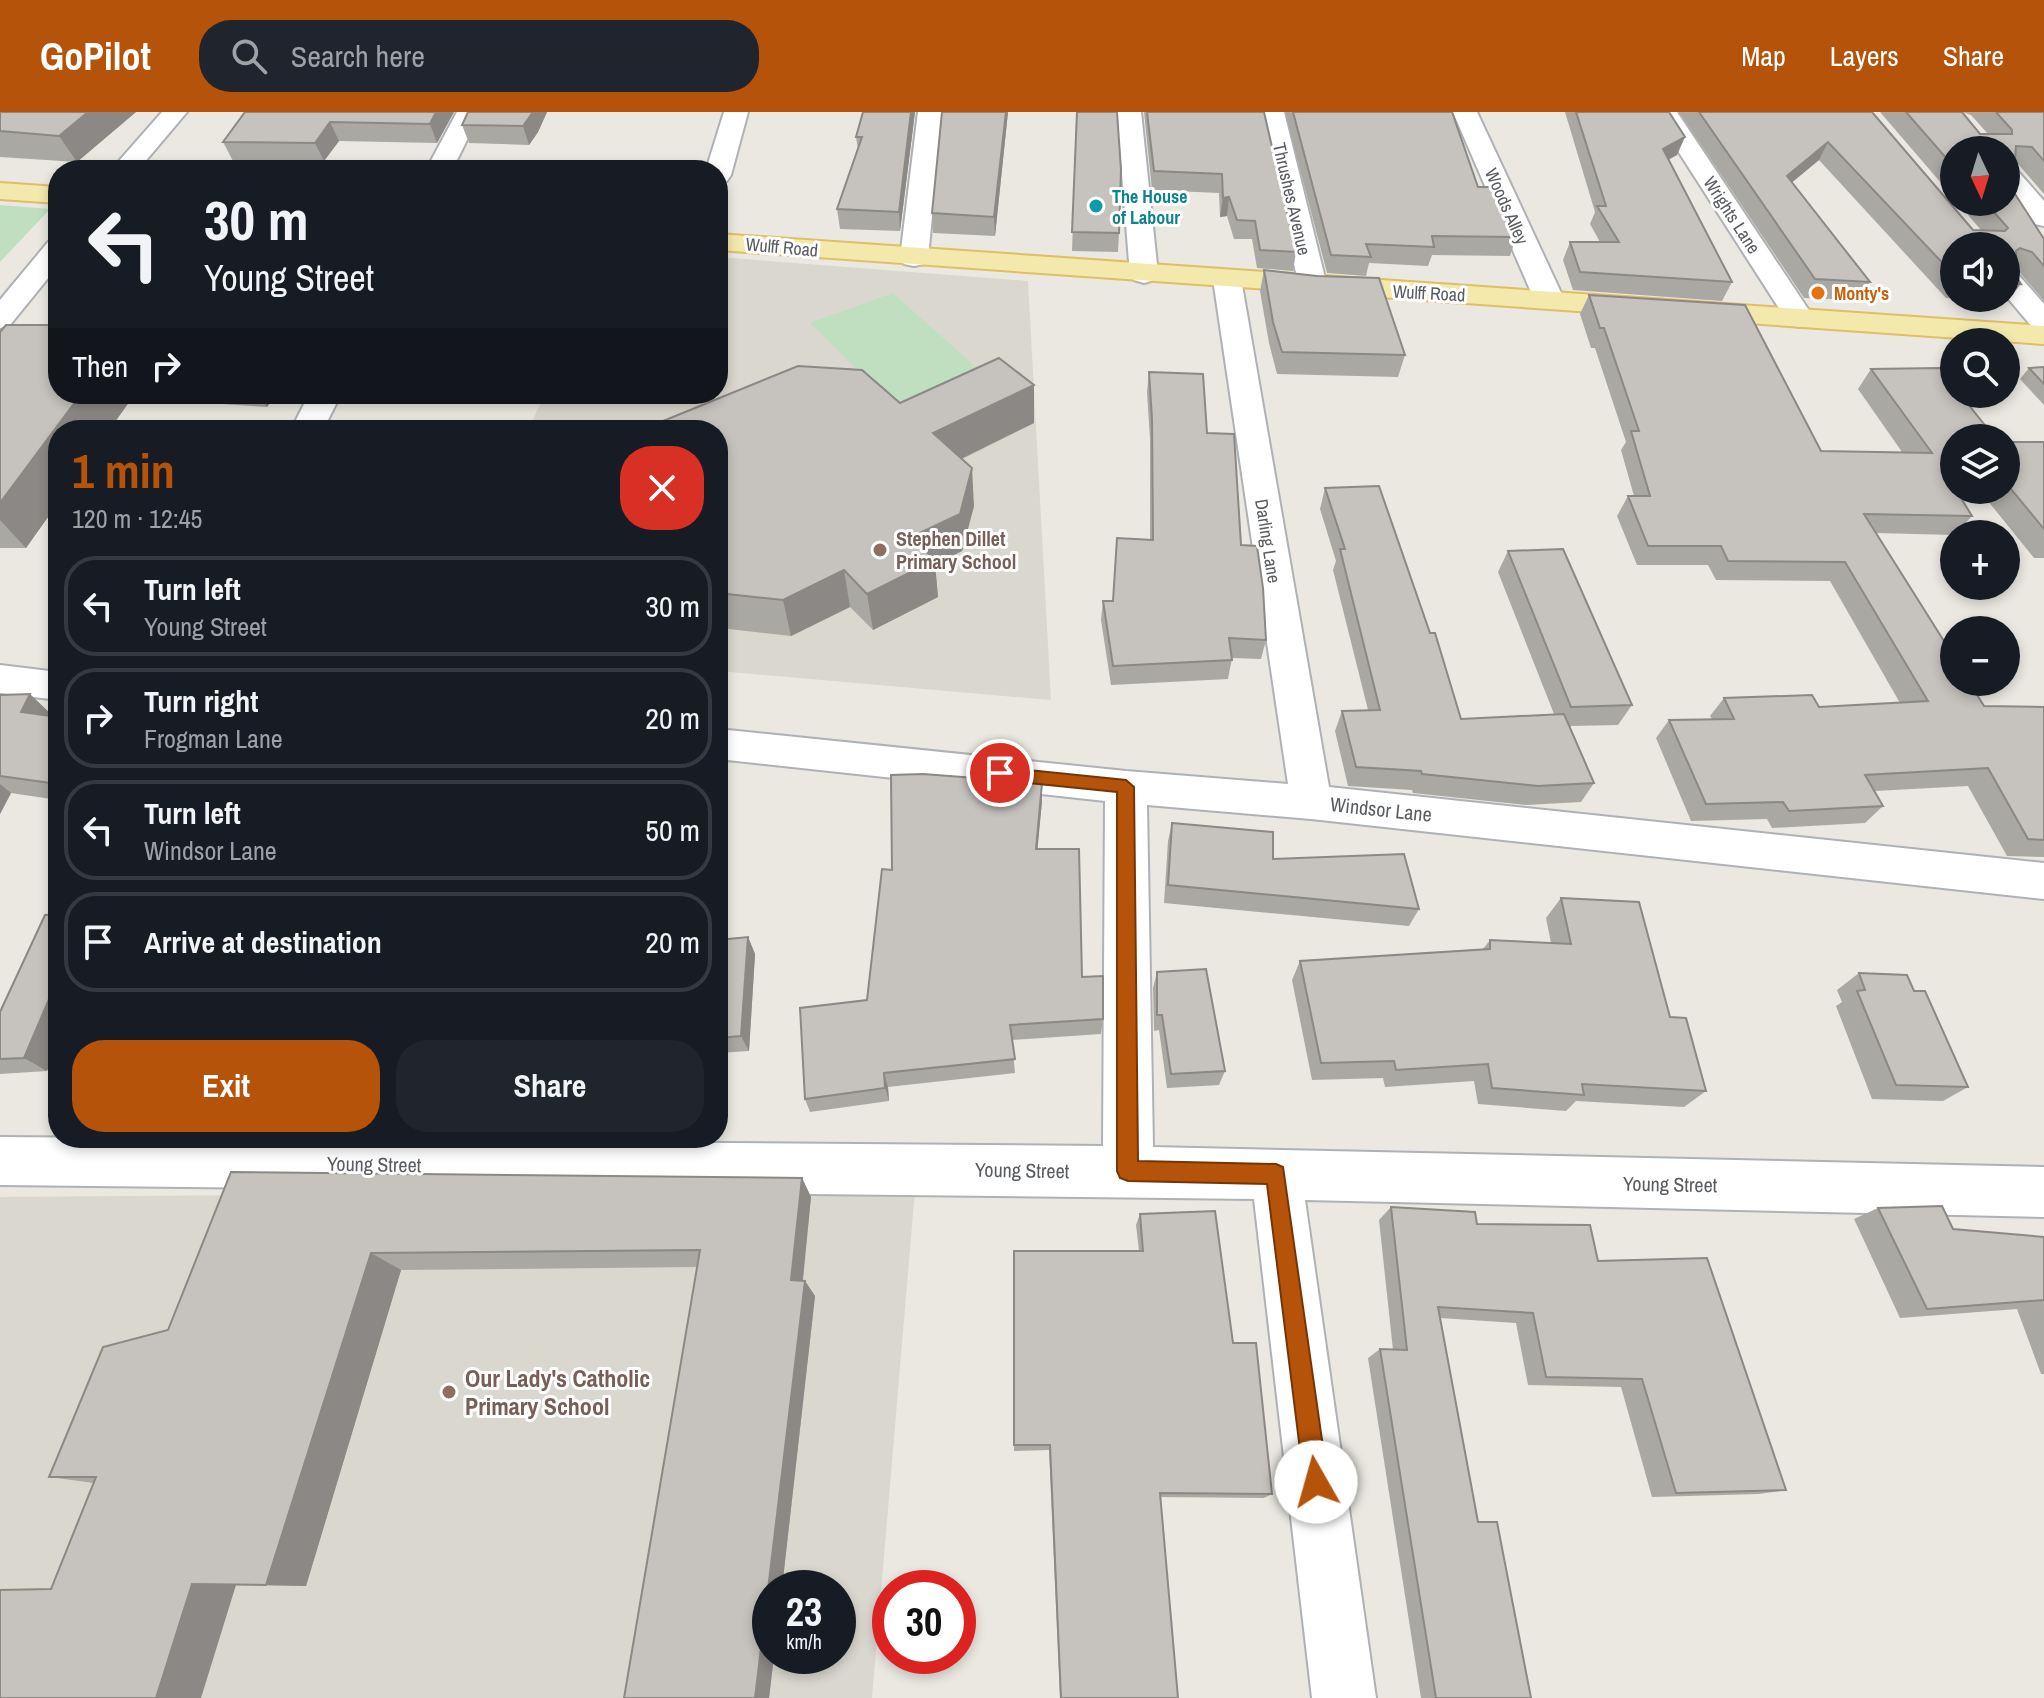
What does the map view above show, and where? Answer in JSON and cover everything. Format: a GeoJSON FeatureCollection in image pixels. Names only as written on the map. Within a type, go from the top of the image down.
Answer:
{"type":"FeatureCollection","features":[{"type":"Feature","properties":{"kind":"main road"},"geometry":{"type":"LineString","coordinates":[[0,191],[48,194]]}},
{"type":"Feature","properties":{"kind":"main road","name":"Wulff Road"},"geometry":{"type":"LineString","coordinates":[[728,243],[2044,335]]}},
{"type":"Feature","properties":{"kind":"street"},"geometry":{"type":"LineString","coordinates":[[133,160],[175,112]]}},
{"type":"Feature","properties":{"kind":"street"},"geometry":{"type":"LineString","coordinates":[[444,160],[469,112]]}},
{"type":"Feature","properties":{"kind":"street"},"geometry":{"type":"LineString","coordinates":[[722,160],[736,112]]}},
{"type":"Feature","properties":{"kind":"street"},"geometry":{"type":"LineString","coordinates":[[914,258],[930,112]]}},
{"type":"Feature","properties":{"kind":"street"},"geometry":{"type":"LineString","coordinates":[[1129,112],[1144,274]]}},
{"type":"Feature","properties":{"kind":"street","name":"Thrushes Avenue"},"geometry":{"type":"LineString","coordinates":[[1272,112],[1313,286]]}},
{"type":"Feature","properties":{"kind":"street","name":"Woods Alley"},"geometry":{"type":"LineString","coordinates":[[1465,112],[1549,299]]}},
{"type":"Feature","properties":{"kind":"street","name":"Wrights Lane"},"geometry":{"type":"LineString","coordinates":[[1665,112],[1799,318]]}},
{"type":"Feature","properties":{"kind":"street"},"geometry":{"type":"LineString","coordinates":[[2020,190],[2044,218]]}},
{"type":"Feature","properties":{"kind":"street"},"geometry":{"type":"LineString","coordinates":[[0,319],[48,260]]}},
{"type":"Feature","properties":{"kind":"street","name":"Darling Lane"},"geometry":{"type":"LineString","coordinates":[[1227,279],[1311,802]]}},
{"type":"Feature","properties":{"kind":"street"},"geometry":{"type":"LineString","coordinates":[[2020,294],[2044,322]]}},
{"type":"Feature","properties":{"kind":"street"},"geometry":{"type":"LineString","coordinates":[[0,679],[48,685]]}},
{"type":"Feature","properties":{"kind":"street","name":"Windsor Lane"},"geometry":{"type":"LineString","coordinates":[[728,745],[1126,787],[1311,802],[2044,881]]}},
{"type":"Feature","properties":{"kind":"street"},"geometry":{"type":"LineString","coordinates":[[1126,787],[1128,1171]]}},
{"type":"Feature","properties":{"kind":"street","name":"Young Street"},"geometry":{"type":"LineString","coordinates":[[0,1161],[1128,1171],[2044,1192]]}},
{"type":"Feature","properties":{"kind":"street"},"geometry":{"type":"LineString","coordinates":[[1276,1174],[1344,1698]]}},
{"type":"Feature","properties":{"kind":"shaded area","name":"Stephen Dillet Primary School"},"geometry":{"type":"Polygon","coordinates":[[[728,258],[1028,281],[1051,700],[728,672],[728,420],[533,420],[540,404],[728,404],[728,258]]]}},
{"type":"Feature","properties":{"kind":"shaded area","name":"Our Lady's Catholic Primary School"},"geometry":{"type":"Polygon","coordinates":[[[915,1190],[883,1570],[872,1570],[872,1698],[0,1698],[0,1197],[915,1190]]]}},
{"type":"Feature","properties":{"kind":"green space"},"geometry":{"type":"Polygon","coordinates":[[[0,205],[48,209],[48,211],[0,262],[0,205]]]}},
{"type":"Feature","properties":{"kind":"green space"},"geometry":{"type":"Polygon","coordinates":[[[893,293],[987,377],[900,412],[810,323],[893,293]]]}},
{"type":"Feature","properties":{"kind":"building"},"geometry":{"type":"Polygon","coordinates":[[[0,112],[88,112],[59,136],[0,131],[0,112]]]}},
{"type":"Feature","properties":{"kind":"building"},"geometry":{"type":"Polygon","coordinates":[[[245,112],[436,112],[430,124],[330,122],[315,143],[223,142],[245,112]]]}},
{"type":"Feature","properties":{"kind":"building"},"geometry":{"type":"Polygon","coordinates":[[[468,112],[533,112],[523,126],[462,125],[468,112]]]}},
{"type":"Feature","properties":{"kind":"building"},"geometry":{"type":"Polygon","coordinates":[[[863,112],[911,112],[899,212],[837,209],[862,137],[856,137],[863,112]]]}},
{"type":"Feature","properties":{"kind":"building"},"geometry":{"type":"Polygon","coordinates":[[[942,112],[1006,112],[994,217],[932,213],[942,112]]]}},
{"type":"Feature","properties":{"kind":"building"},"geometry":{"type":"Polygon","coordinates":[[[1077,112],[1117,112],[1121,170],[1119,233],[1072,232],[1077,112]]]}},
{"type":"Feature","properties":{"kind":"building"},"geometry":{"type":"Polygon","coordinates":[[[1147,112],[1264,112],[1296,252],[1260,250],[1255,221],[1237,220],[1229,197],[1223,198],[1222,174],[1154,171],[1147,112]]]}},
{"type":"Feature","properties":{"kind":"building"},"geometry":{"type":"Polygon","coordinates":[[[1293,112],[1452,112],[1478,187],[1496,187],[1516,237],[1432,236],[1434,247],[1366,244],[1371,257],[1331,255],[1293,112]]]}},
{"type":"Feature","properties":{"kind":"building"},"geometry":{"type":"Polygon","coordinates":[[[1576,112],[1669,112],[1685,137],[1663,149],[1732,282],[1580,272],[1570,242],[1619,242],[1597,206],[1606,206],[1576,112]]]}},
{"type":"Feature","properties":{"kind":"building"},"geometry":{"type":"Polygon","coordinates":[[[1699,112],[1872,112],[1940,191],[1940,216],[1961,216],[1973,230],[2005,231],[2008,228],[1997,216],[2020,216],[2020,202],[2044,239],[2044,266],[2032,252],[2020,248],[2020,232],[1940,232],[1940,260],[1828,142],[1787,176],[1870,282],[1815,279],[1699,112]]]}},
{"type":"Feature","properties":{"kind":"building"},"geometry":{"type":"Polygon","coordinates":[[[1906,112],[1962,112],[1980,134],[2012,134],[1996,112],[2044,112],[2044,161],[2032,147],[2020,146],[2020,136],[1940,136],[1940,151],[1906,112]]]}},
{"type":"Feature","properties":{"kind":"building"},"geometry":{"type":"Polygon","coordinates":[[[1264,270],[1379,278],[1405,355],[1282,352],[1264,270]]]}},
{"type":"Feature","properties":{"kind":"building"},"geometry":{"type":"Polygon","coordinates":[[[1589,295],[1745,305],[1821,451],[1932,453],[1871,369],[1940,368],[1940,408],[1971,408],[1984,424],[1940,424],[1940,504],[1965,504],[1972,516],[1864,514],[1940,635],[1940,696],[1978,696],[1984,706],[2044,707],[2044,840],[2028,839],[1988,768],[1865,775],[1883,806],[1789,811],[1783,802],[1706,804],[1669,720],[1734,719],[1724,698],[1812,695],[1819,707],[1928,701],[1845,562],[1728,561],[1721,546],[1648,546],[1628,496],[1650,496],[1631,431],[1639,431],[1604,328],[1600,328],[1589,295]]]}},
{"type":"Feature","properties":{"kind":"building"},"geometry":{"type":"Polygon","coordinates":[[[6,325],[48,325],[48,404],[74,404],[62,420],[48,420],[48,438],[0,503],[0,332],[6,325]]]}},
{"type":"Feature","properties":{"kind":"building"},"geometry":{"type":"Polygon","coordinates":[[[999,358],[1034,385],[933,433],[972,468],[960,514],[911,537],[935,560],[867,594],[844,570],[783,600],[728,594],[728,420],[666,420],[705,404],[728,404],[728,395],[798,366],[862,370],[900,403],[999,358]]]}},
{"type":"Feature","properties":{"kind":"building"},"geometry":{"type":"Polygon","coordinates":[[[2044,367],[2044,384],[2029,368],[2044,367]]]}},
{"type":"Feature","properties":{"kind":"building"},"geometry":{"type":"Polygon","coordinates":[[[1149,372],[1203,374],[1207,433],[1234,434],[1241,545],[1257,546],[1266,640],[1229,638],[1232,660],[1113,666],[1103,601],[1113,601],[1117,538],[1153,540],[1149,372]]]}},
{"type":"Feature","properties":{"kind":"building"},"geometry":{"type":"Polygon","coordinates":[[[2020,442],[2044,442],[2044,529],[2020,500],[2020,442]]]}},
{"type":"Feature","properties":{"kind":"building"},"geometry":{"type":"Polygon","coordinates":[[[1379,486],[1430,633],[1435,633],[1461,719],[1564,714],[1594,783],[1538,786],[1422,774],[1421,771],[1356,767],[1342,711],[1380,710],[1340,549],[1345,549],[1325,488],[1379,486]]]}},
{"type":"Feature","properties":{"kind":"building"},"geometry":{"type":"Polygon","coordinates":[[[1563,549],[1632,705],[1571,707],[1508,551],[1563,549]]]}},
{"type":"Feature","properties":{"kind":"building"},"geometry":{"type":"Polygon","coordinates":[[[30,694],[21,712],[48,716],[48,783],[0,776],[0,695],[30,694]]]}},
{"type":"Feature","properties":{"kind":"building"},"geometry":{"type":"Polygon","coordinates":[[[923,774],[1042,783],[1036,849],[1079,849],[1082,977],[1103,976],[1103,1019],[1010,1025],[1015,1059],[884,1073],[885,1088],[805,1099],[800,1008],[867,1000],[882,869],[892,870],[891,775],[923,774]]]}},
{"type":"Feature","properties":{"kind":"building"},"geometry":{"type":"Polygon","coordinates":[[[1172,823],[1273,832],[1273,859],[1404,854],[1419,909],[1168,885],[1172,823]]]}},
{"type":"Feature","properties":{"kind":"building"},"geometry":{"type":"Polygon","coordinates":[[[1561,898],[1639,902],[1670,1017],[1686,1018],[1706,1091],[1582,1084],[1584,1095],[1492,1088],[1488,1064],[1396,1070],[1394,1061],[1321,1063],[1300,961],[1490,949],[1490,940],[1571,944],[1561,898]]]}},
{"type":"Feature","properties":{"kind":"building"},"geometry":{"type":"Polygon","coordinates":[[[45,915],[48,915],[48,1001],[24,1058],[0,1059],[0,1012],[45,915]]]}},
{"type":"Feature","properties":{"kind":"building"},"geometry":{"type":"Polygon","coordinates":[[[748,937],[741,1036],[728,1037],[728,939],[748,937]]]}},
{"type":"Feature","properties":{"kind":"building"},"geometry":{"type":"Polygon","coordinates":[[[1206,969],[1225,1071],[1171,1074],[1162,1015],[1157,1015],[1157,972],[1206,969]]]}},
{"type":"Feature","properties":{"kind":"building"},"geometry":{"type":"Polygon","coordinates":[[[1859,973],[1907,975],[1914,991],[1925,991],[1968,1087],[1896,1085],[1857,991],[1865,990],[1859,973]]]}},
{"type":"Feature","properties":{"kind":"building"},"geometry":{"type":"Polygon","coordinates":[[[231,1172],[802,1178],[791,1280],[805,1281],[770,1570],[752,1570],[752,1674],[758,1674],[755,1698],[624,1698],[700,1250],[371,1253],[266,1585],[192,1584],[156,1698],[0,1698],[0,1590],[51,1589],[96,1477],[49,1477],[103,1347],[168,1330],[231,1172]]]}},
{"type":"Feature","properties":{"kind":"building"},"geometry":{"type":"Polygon","coordinates":[[[1942,1206],[1953,1229],[2044,1237],[2044,1300],[1927,1309],[1878,1208],[1942,1206]]]}},
{"type":"Feature","properties":{"kind":"building"},"geometry":{"type":"Polygon","coordinates":[[[1391,1207],[1475,1212],[1477,1224],[1590,1225],[1598,1261],[1707,1258],[1786,1490],[1676,1493],[1642,1379],[1546,1377],[1533,1313],[1438,1307],[1478,1522],[1497,1522],[1531,1698],[1436,1698],[1380,1349],[1407,1350],[1391,1207]]]}},
{"type":"Feature","properties":{"kind":"building"},"geometry":{"type":"Polygon","coordinates":[[[1215,1211],[1233,1343],[1256,1343],[1272,1494],[1160,1493],[1178,1698],[1061,1698],[1050,1445],[1014,1445],[1014,1251],[1143,1251],[1140,1214],[1215,1211]]]}},
{"type":"Feature","properties":{"kind":"place","name":"The House of Labour"},"geometry":{"type":"Point","coordinates":[1096,206]}},
{"type":"Feature","properties":{"kind":"place","name":"Monty's"},"geometry":{"type":"Point","coordinates":[1818,293]}},
{"type":"Feature","properties":{"kind":"place","name":"Stephen Dillet Primary School"},"geometry":{"type":"Point","coordinates":[880,550]}},
{"type":"Feature","properties":{"kind":"place","name":"Our Lady's Catholic Primary School"},"geometry":{"type":"Point","coordinates":[449,1392]}},
{"type":"Feature","properties":{"kind":"route"},"geometry":{"type":"LineString","coordinates":[[1000,773],[1126,787],[1128,1171],[1276,1174],[1316,1482]]}}]}
